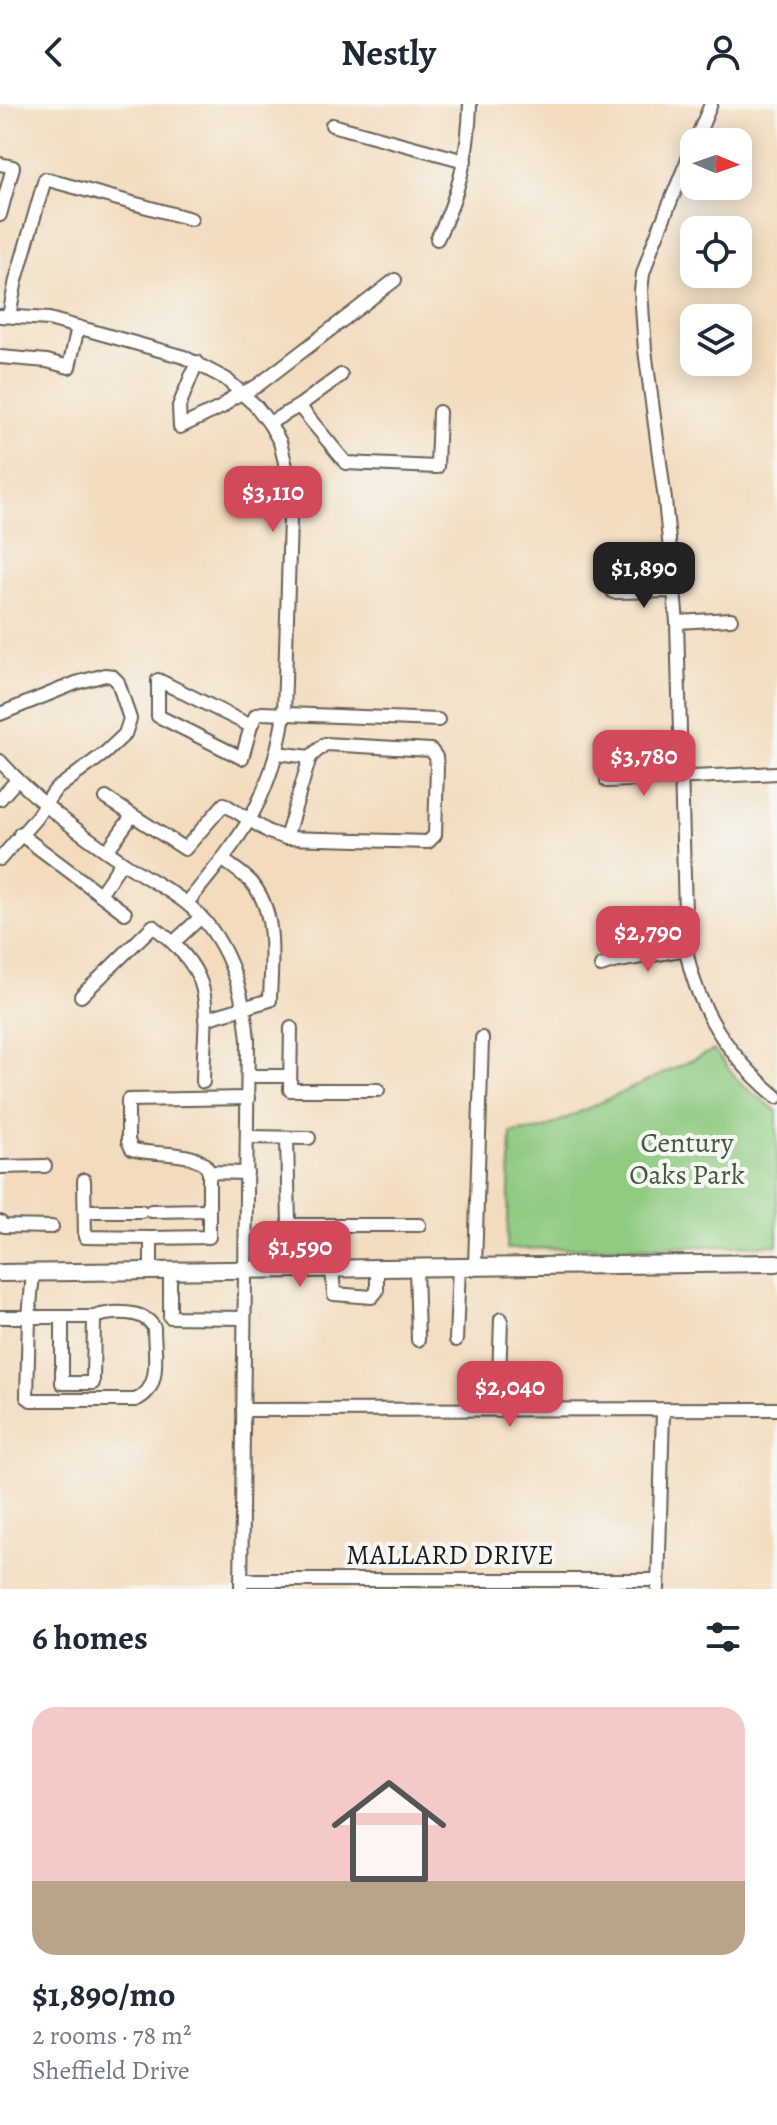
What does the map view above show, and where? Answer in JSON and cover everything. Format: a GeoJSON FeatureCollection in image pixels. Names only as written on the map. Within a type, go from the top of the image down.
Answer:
{"type":"FeatureCollection","features":[{"type":"Feature","properties":{"kind":"main road"},"geometry":{"type":"LineString","coordinates":[[0,1273],[777,1263]]}},
{"type":"Feature","properties":{"kind":"street"},"geometry":{"type":"LineString","coordinates":[[437,239],[451,208],[465,161],[470,104]]}},
{"type":"Feature","properties":{"kind":"street"},"geometry":{"type":"LineString","coordinates":[[701,128],[711,104]]}},
{"type":"Feature","properties":{"kind":"street"},"geometry":{"type":"LineString","coordinates":[[332,125],[465,161]]}},
{"type":"Feature","properties":{"kind":"street"},"geometry":{"type":"LineString","coordinates":[[0,164],[13,167],[0,215]]}},
{"type":"Feature","properties":{"kind":"street"},"geometry":{"type":"LineString","coordinates":[[680,178],[652,247],[641,291],[645,350],[677,622],[686,949],[696,988],[717,1031],[743,1066],[777,1097]]}},
{"type":"Feature","properties":{"kind":"street"},"geometry":{"type":"LineString","coordinates":[[187,903],[251,820],[265,793],[277,753],[284,714],[291,487],[280,442],[269,423],[243,393],[197,362],[49,319],[4,316],[45,179],[191,219]]}},
{"type":"Feature","properties":{"kind":"street"},"geometry":{"type":"LineString","coordinates":[[197,362],[179,406],[180,427],[257,386],[395,280]]}},
{"type":"Feature","properties":{"kind":"street"},"geometry":{"type":"LineString","coordinates":[[0,357],[47,361],[69,367],[78,327]]}},
{"type":"Feature","properties":{"kind":"street"},"geometry":{"type":"LineString","coordinates":[[269,423],[299,406],[341,375]]}},
{"type":"Feature","properties":{"kind":"street"},"geometry":{"type":"LineString","coordinates":[[299,406],[346,463],[407,466],[437,467],[439,412]]}},
{"type":"Feature","properties":{"kind":"street"},"geometry":{"type":"LineString","coordinates":[[613,592],[674,591]]}},
{"type":"Feature","properties":{"kind":"street"},"geometry":{"type":"LineString","coordinates":[[677,622],[731,619]]}},
{"type":"Feature","properties":{"kind":"street"},"geometry":{"type":"LineString","coordinates":[[0,714],[96,676],[112,676],[118,682],[130,719],[125,734],[105,753],[65,781],[0,859]]}},
{"type":"Feature","properties":{"kind":"street"},"geometry":{"type":"LineString","coordinates":[[251,726],[158,680],[158,716],[242,758],[251,726],[256,715],[262,713],[438,720]]}},
{"type":"Feature","properties":{"kind":"street"},"geometry":{"type":"LineString","coordinates":[[106,798],[185,849],[224,804],[269,832],[286,838],[428,842],[435,835],[436,757],[431,750],[325,744],[310,757],[286,838]]}},
{"type":"Feature","properties":{"kind":"street"},"geometry":{"type":"LineString","coordinates":[[277,753],[310,757]]}},
{"type":"Feature","properties":{"kind":"street"},"geometry":{"type":"LineString","coordinates":[[0,761],[45,805],[122,862],[187,903],[229,960],[246,1009],[248,1137],[241,1585]]}},
{"type":"Feature","properties":{"kind":"street"},"geometry":{"type":"LineString","coordinates":[[607,781],[777,773]]}},
{"type":"Feature","properties":{"kind":"street"},"geometry":{"type":"LineString","coordinates":[[0,799],[17,780]]}},
{"type":"Feature","properties":{"kind":"street"},"geometry":{"type":"LineString","coordinates":[[107,851],[132,816]]}},
{"type":"Feature","properties":{"kind":"street"},"geometry":{"type":"LineString","coordinates":[[20,834],[125,913]]}},
{"type":"Feature","properties":{"kind":"street"},"geometry":{"type":"LineString","coordinates":[[205,1019],[270,1000],[270,928],[265,907],[250,881],[222,859]]}},
{"type":"Feature","properties":{"kind":"street"},"geometry":{"type":"LineString","coordinates":[[100,894],[122,862]]}},
{"type":"Feature","properties":{"kind":"street"},"geometry":{"type":"LineString","coordinates":[[174,942],[200,918]]}},
{"type":"Feature","properties":{"kind":"street"},"geometry":{"type":"LineString","coordinates":[[81,996],[153,926],[186,955],[203,982],[203,1082]]}},
{"type":"Feature","properties":{"kind":"street"},"geometry":{"type":"LineString","coordinates":[[601,966],[686,949]]}},
{"type":"Feature","properties":{"kind":"street"},"geometry":{"type":"LineString","coordinates":[[291,1028],[290,1090],[378,1090]]}},
{"type":"Feature","properties":{"kind":"street"},"geometry":{"type":"LineString","coordinates":[[456,1340],[467,1266],[482,1038]]}},
{"type":"Feature","properties":{"kind":"street"},"geometry":{"type":"LineString","coordinates":[[248,1076],[290,1076]]}},
{"type":"Feature","properties":{"kind":"street"},"geometry":{"type":"LineString","coordinates":[[84,1180],[85,1237],[209,1237],[209,1172],[205,1164],[194,1158],[132,1149],[128,1141],[128,1100],[248,1098]]}},
{"type":"Feature","properties":{"kind":"street"},"geometry":{"type":"LineString","coordinates":[[248,1137],[309,1138]]}},
{"type":"Feature","properties":{"kind":"street"},"geometry":{"type":"LineString","coordinates":[[287,1138],[289,1225],[419,1225]]}},
{"type":"Feature","properties":{"kind":"street"},"geometry":{"type":"LineString","coordinates":[[0,1167],[45,1166]]}},
{"type":"Feature","properties":{"kind":"street"},"geometry":{"type":"LineString","coordinates":[[209,1172],[247,1173]]}},
{"type":"Feature","properties":{"kind":"street"},"geometry":{"type":"LineString","coordinates":[[85,1211],[209,1210]]}},
{"type":"Feature","properties":{"kind":"street"},"geometry":{"type":"LineString","coordinates":[[0,1222],[4,1226],[52,1227]]}},
{"type":"Feature","properties":{"kind":"street"},"geometry":{"type":"LineString","coordinates":[[151,1238],[151,1272]]}},
{"type":"Feature","properties":{"kind":"street"},"geometry":{"type":"LineString","coordinates":[[416,1267],[418,1340]]}},
{"type":"Feature","properties":{"kind":"street"},"geometry":{"type":"LineString","coordinates":[[332,1269],[334,1294],[372,1297],[377,1291],[377,1268]]}},
{"type":"Feature","properties":{"kind":"street"},"geometry":{"type":"LineString","coordinates":[[170,1271],[170,1317]]}},
{"type":"Feature","properties":{"kind":"street"},"geometry":{"type":"LineString","coordinates":[[0,1317],[29,1317],[62,1317],[94,1317],[104,1313],[140,1315],[151,1321],[154,1328],[155,1378],[152,1388],[145,1396],[135,1400],[31,1400],[27,1397],[29,1317],[33,1273]]}},
{"type":"Feature","properties":{"kind":"street"},"geometry":{"type":"LineString","coordinates":[[62,1317],[62,1383],[93,1383],[94,1317]]}},
{"type":"Feature","properties":{"kind":"street"},"geometry":{"type":"LineString","coordinates":[[151,1321],[170,1317],[244,1318]]}},
{"type":"Feature","properties":{"kind":"street"},"geometry":{"type":"LineString","coordinates":[[498,1411],[501,1319]]}},
{"type":"Feature","properties":{"kind":"street"},"geometry":{"type":"LineString","coordinates":[[243,1410],[777,1409]]}},
{"type":"Feature","properties":{"kind":"street"},"geometry":{"type":"LineString","coordinates":[[658,1584],[663,1410]]}},
{"type":"Feature","properties":{"kind":"street","name":"MALLARD DRIVE"},"geometry":{"type":"LineString","coordinates":[[241,1585],[658,1584]]}},
{"type":"Feature","properties":{"kind":"green space","name":"Century Oaks Park"},"geometry":{"type":"Polygon","coordinates":[[[714,1050],[742,1085],[777,1111],[777,1245],[507,1249],[511,1133],[543,1129],[714,1050]]]}}]}
